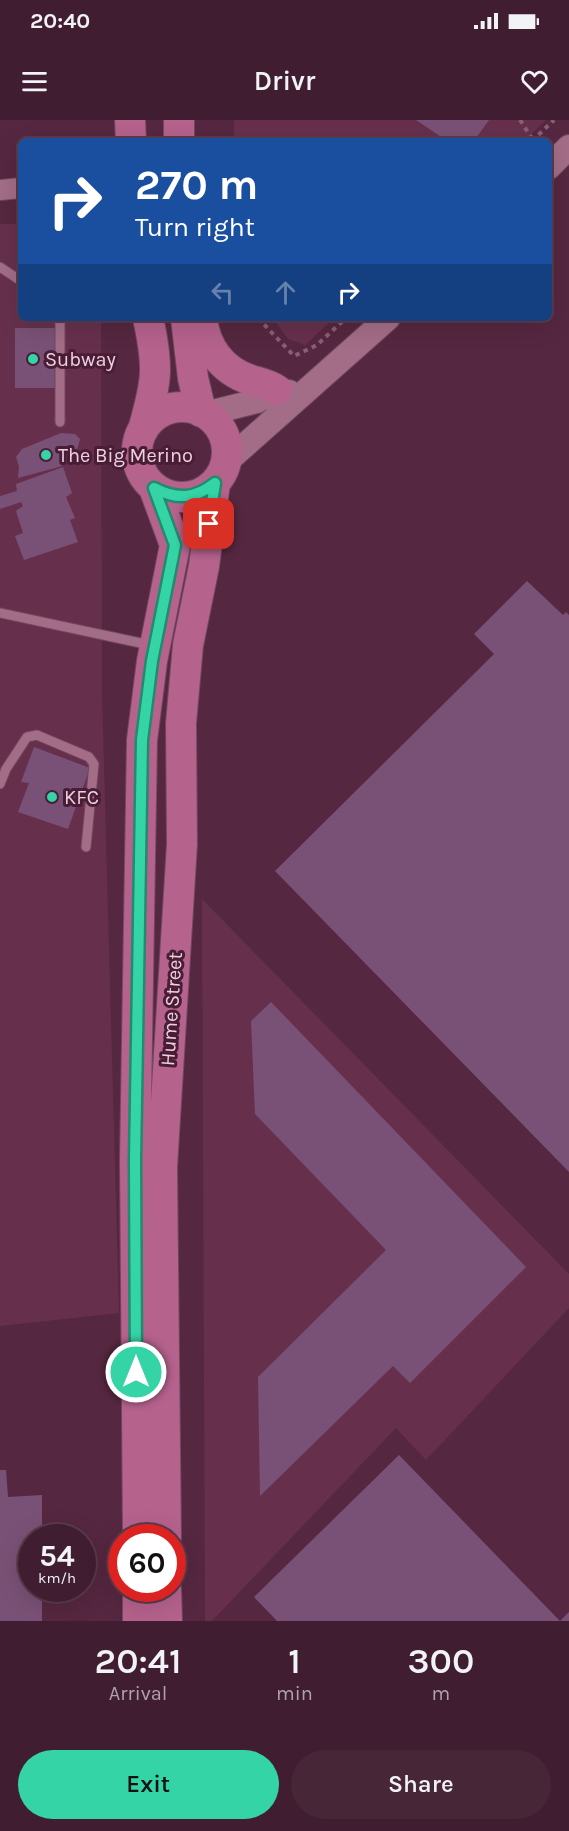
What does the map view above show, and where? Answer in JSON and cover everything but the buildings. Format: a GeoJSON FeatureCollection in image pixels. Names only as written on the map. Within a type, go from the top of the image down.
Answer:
{"type":"FeatureCollection","features":[{"type":"Feature","properties":{"kind":"main road"},"geometry":{"type":"LineString","coordinates":[[130,120],[131,138]]}},
{"type":"Feature","properties":{"kind":"main road"},"geometry":{"type":"LineString","coordinates":[[179,120],[179,138]]}},
{"type":"Feature","properties":{"kind":"main road"},"geometry":{"type":"LineString","coordinates":[[143,430],[150,421],[171,409],[183,407],[203,413],[216,423],[223,435],[220,472],[205,491],[186,497],[166,494],[154,488],[144,476],[138,461],[138,445],[155,390],[157,364],[149,321]]}},
{"type":"Feature","properties":{"kind":"main road"},"geometry":{"type":"LineString","coordinates":[[187,321],[203,413]]}},
{"type":"Feature","properties":{"kind":"main road"},"geometry":{"type":"LineString","coordinates":[[202,321],[204,334],[220,361],[250,380],[267,383],[289,392]]}},
{"type":"Feature","properties":{"kind":"main road","name":"Hume Street"},"geometry":{"type":"LineString","coordinates":[[166,1524],[162,1167],[182,844],[181,723],[188,645],[220,472]]}},
{"type":"Feature","properties":{"kind":"main road","name":"Hume Street"},"geometry":{"type":"LineString","coordinates":[[138,1524],[135,1160],[142,740],[155,646],[175,545],[154,488]]}},
{"type":"Feature","properties":{"kind":"main road"},"geometry":{"type":"LineString","coordinates":[[138,1602],[138,1621]]}},
{"type":"Feature","properties":{"kind":"main road"},"geometry":{"type":"LineString","coordinates":[[166,1602],[167,1621]]}},
{"type":"Feature","properties":{"kind":"street"},"geometry":{"type":"LineString","coordinates":[[552,164],[569,147]]}},
{"type":"Feature","properties":{"kind":"street"},"geometry":{"type":"LineString","coordinates":[[0,190],[18,188]]}},
{"type":"Feature","properties":{"kind":"street"},"geometry":{"type":"LineString","coordinates":[[220,472],[289,392],[384,321]]}},
{"type":"Feature","properties":{"kind":"street"},"geometry":{"type":"LineString","coordinates":[[203,413],[289,392]]}},
{"type":"Feature","properties":{"kind":"lane"},"geometry":{"type":"LineString","coordinates":[[0,267],[18,279]]}},
{"type":"Feature","properties":{"kind":"lane"},"geometry":{"type":"LineString","coordinates":[[60,321],[60,422]]}},
{"type":"Feature","properties":{"kind":"lane"},"geometry":{"type":"LineString","coordinates":[[0,613],[155,646]]}},
{"type":"Feature","properties":{"kind":"lane"},"geometry":{"type":"LineString","coordinates":[[0,784],[6,769],[27,737],[37,735],[89,757],[94,764],[86,847]]}},
{"type":"Feature","properties":{"kind":"path"},"geometry":{"type":"LineString","coordinates":[[520,120],[531,138]]}},
{"type":"Feature","properties":{"kind":"path"},"geometry":{"type":"LineString","coordinates":[[534,138],[554,120]]}},
{"type":"Feature","properties":{"kind":"path"},"geometry":{"type":"LineString","coordinates":[[261,321],[294,356],[317,345],[343,321]]}},
{"type":"Feature","properties":{"kind":"shaded area"},"geometry":{"type":"Polygon","coordinates":[[[234,120],[546,120],[527,138],[234,138],[234,120]]]}},
{"type":"Feature","properties":{"kind":"shaded area"},"geometry":{"type":"Polygon","coordinates":[[[0,224],[18,224],[18,321],[101,321],[102,694],[119,1313],[0,1326],[0,224]]]}},
{"type":"Feature","properties":{"kind":"shaded area"},"geometry":{"type":"Polygon","coordinates":[[[275,321],[331,321],[305,345],[288,339],[275,321]]]}},
{"type":"Feature","properties":{"kind":"shaded area"},"geometry":{"type":"Polygon","coordinates":[[[202,899],[569,1274],[569,1308],[426,1460],[396,1428],[212,1621],[205,1621],[202,899]]]}},
{"type":"Feature","properties":{"kind":"place","name":"Subway"},"geometry":{"type":"Point","coordinates":[33,359]}},
{"type":"Feature","properties":{"kind":"place","name":"The Big Merino"},"geometry":{"type":"Point","coordinates":[46,455]}},
{"type":"Feature","properties":{"kind":"place","name":"KFC"},"geometry":{"type":"Point","coordinates":[52,797]}},
{"type":"Feature","properties":{"kind":"route"},"geometry":{"type":"LineString","coordinates":[[136,1372],[135,1160],[142,740],[152,661],[175,545],[168,519],[154,488],[179,497],[192,496],[205,491],[215,483],[209,524]]}}]}
